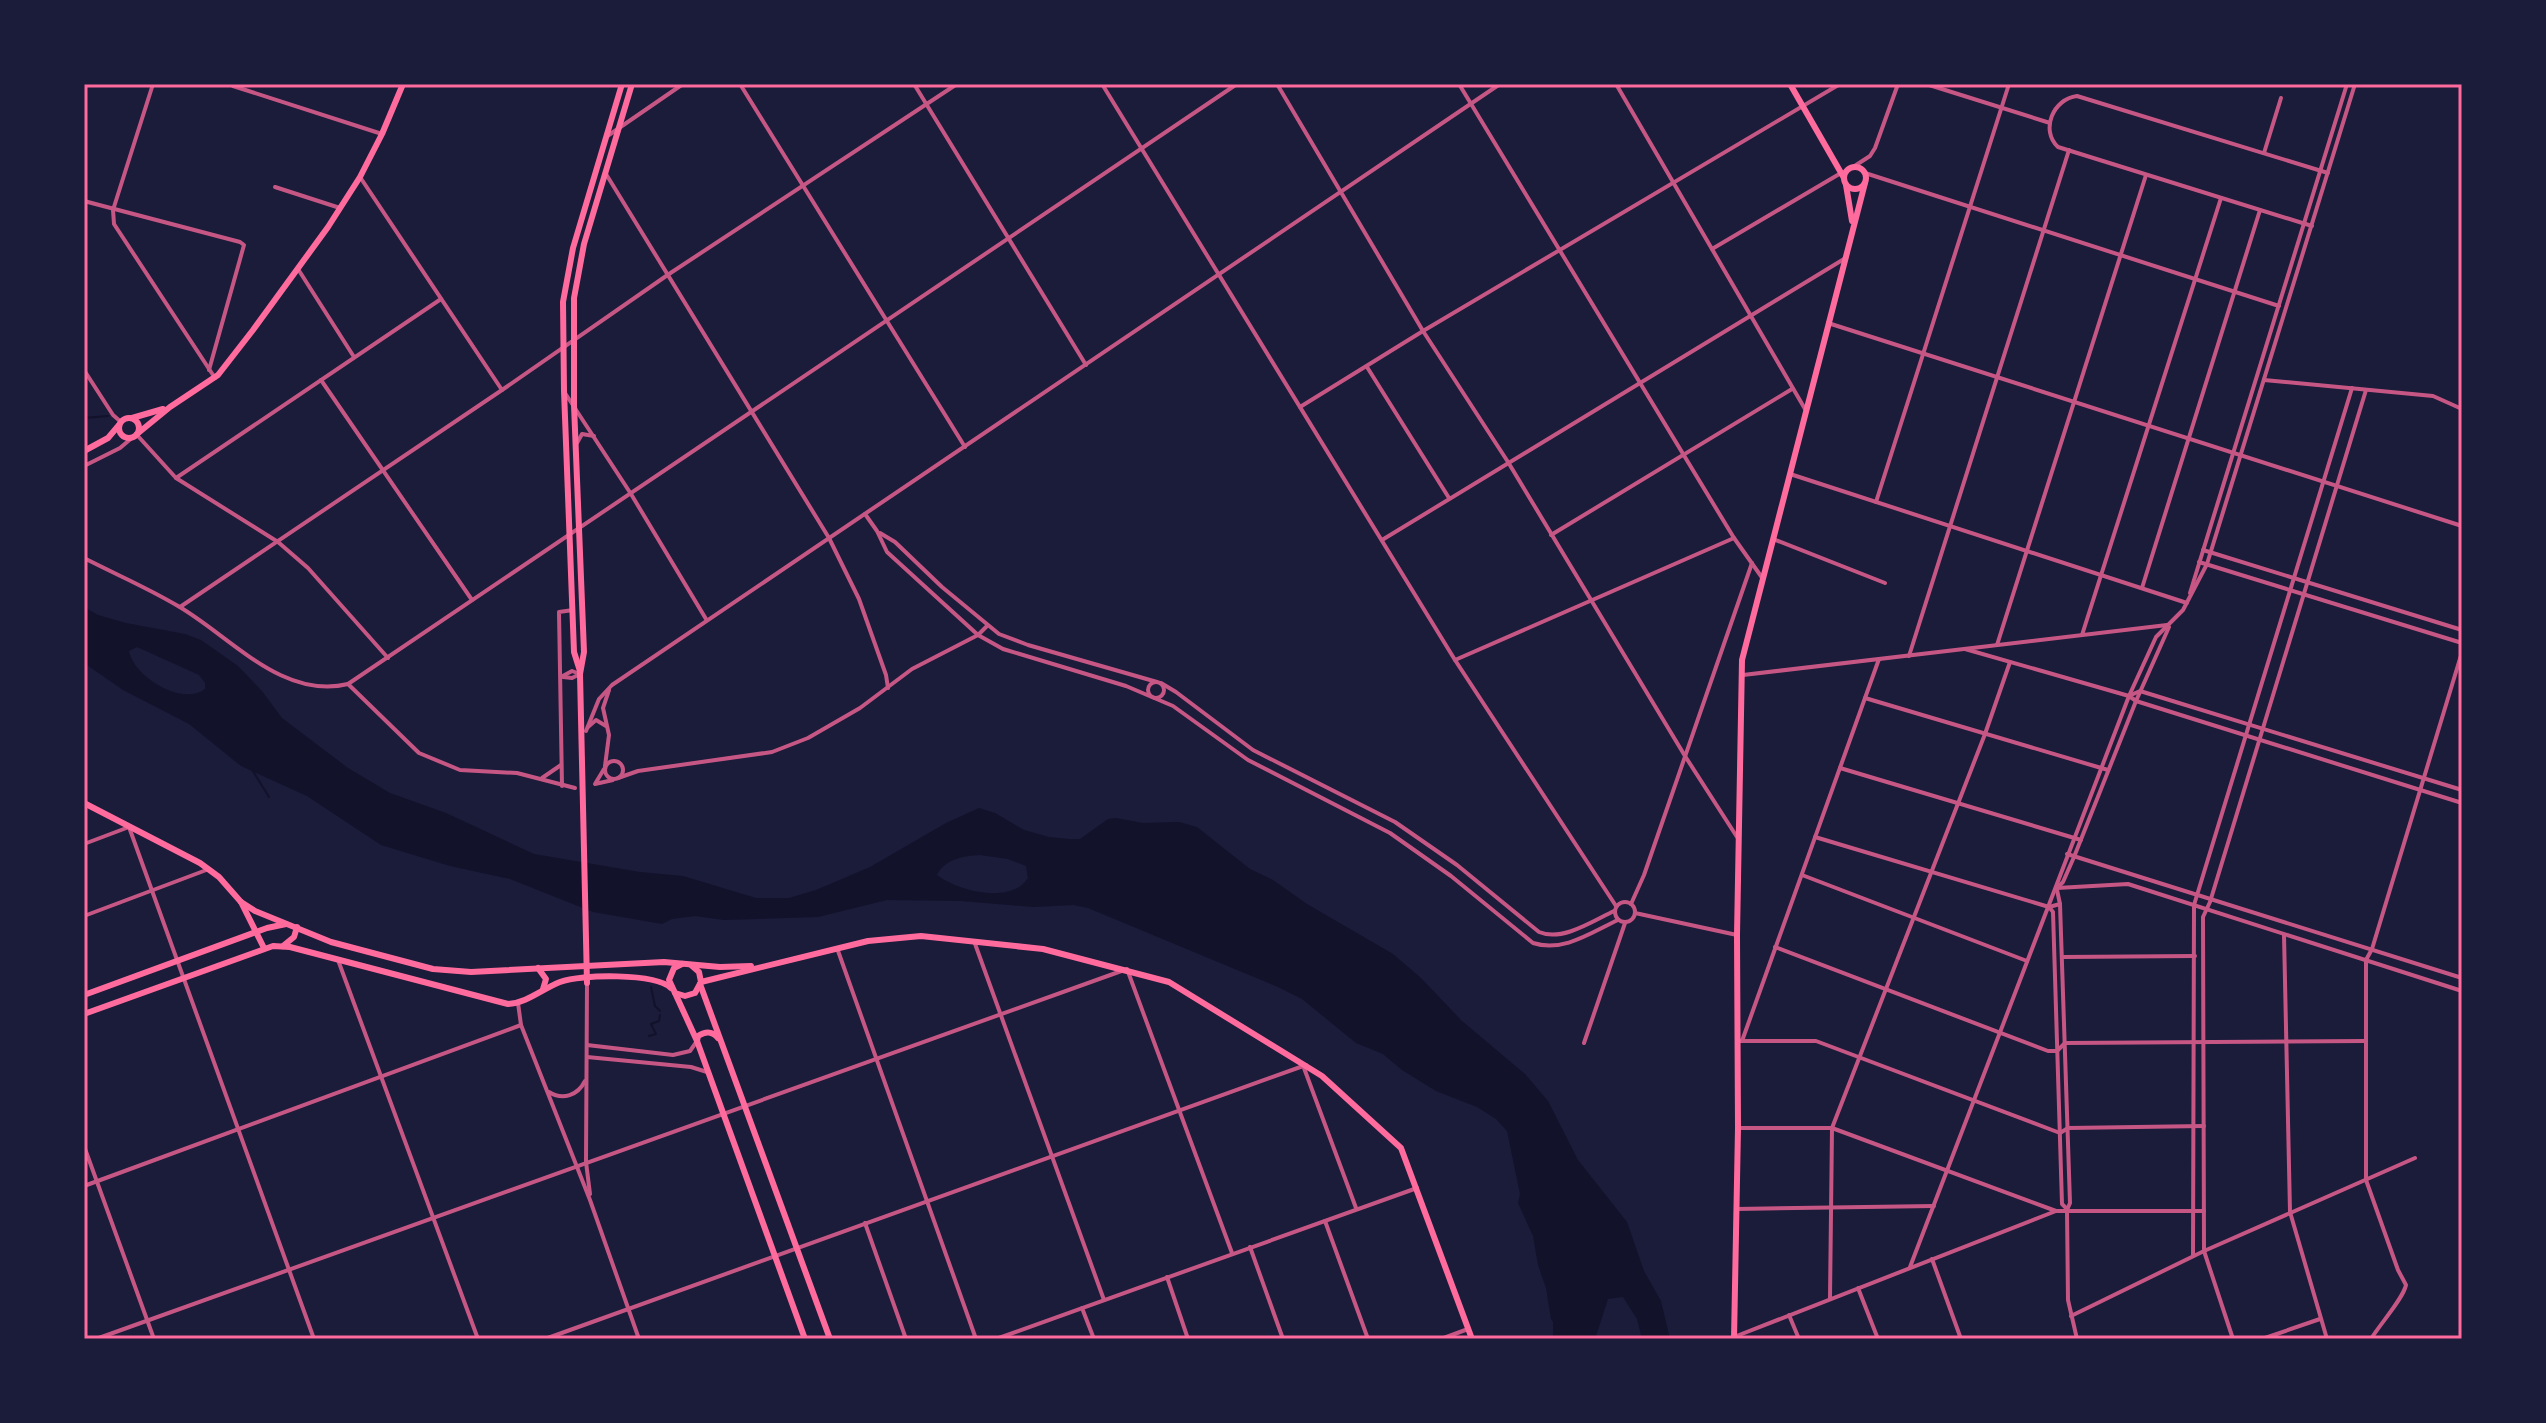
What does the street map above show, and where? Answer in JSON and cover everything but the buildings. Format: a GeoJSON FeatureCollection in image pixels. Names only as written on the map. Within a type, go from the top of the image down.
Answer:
{"type":"FeatureCollection","features":[{"type":"Feature","properties":{"kind":"main road"},"geometry":{"type":"LineString","coordinates":[[108,438],[133,436],[215,378],[298,269],[360,177],[403,84]]}},
{"type":"Feature","properties":{"kind":"main road"},"geometry":{"type":"LineString","coordinates":[[580,674],[574,652],[563,302],[568,267],[622,84]]}},
{"type":"Feature","properties":{"kind":"main road"},"geometry":{"type":"LineString","coordinates":[[587,983],[580,674],[584,652],[574,405],[574,298],[578,269],[632,84]]}},
{"type":"Feature","properties":{"kind":"main road"},"geometry":{"type":"LineString","coordinates":[[1790,84],[1855,189],[1865,183]]}},
{"type":"Feature","properties":{"kind":"main road"},"geometry":{"type":"LineString","coordinates":[[1734,1338],[1741,675],[1743,655],[1865,183],[1865,173],[1860,168],[1846,175]]}},
{"type":"Feature","properties":{"kind":"main road"},"geometry":{"type":"LineString","coordinates":[[1846,175],[1853,227]]}},
{"type":"Feature","properties":{"kind":"main road"},"geometry":{"type":"LineString","coordinates":[[84,451],[108,438],[121,423],[170,407]]}},
{"type":"Feature","properties":{"kind":"main road"},"geometry":{"type":"LineString","coordinates":[[130,419],[137,423],[133,436]]}},
{"type":"Feature","properties":{"kind":"main road"},"geometry":{"type":"LineString","coordinates":[[121,423],[120,432],[133,436]]}},
{"type":"Feature","properties":{"kind":"main road"},"geometry":{"type":"LineString","coordinates":[[84,803],[210,869],[241,902],[264,948]]}},
{"type":"Feature","properties":{"kind":"main road"},"geometry":{"type":"LineString","coordinates":[[241,902],[318,938],[450,972],[664,962],[738,967],[778,962]]}},
{"type":"Feature","properties":{"kind":"main road"},"geometry":{"type":"LineString","coordinates":[[84,995],[258,932],[293,926]]}},
{"type":"Feature","properties":{"kind":"main road"},"geometry":{"type":"LineString","coordinates":[[282,946],[291,941],[293,926]]}},
{"type":"Feature","properties":{"kind":"main road"},"geometry":{"type":"LineString","coordinates":[[84,1014],[264,948],[282,946],[502,1004],[518,1003],[565,980],[608,977],[652,978],[690,995],[701,983],[868,941],[921,936],[1043,949],[1127,969],[1181,988],[1333,1085],[1401,1148],[1472,1339]]}},
{"type":"Feature","properties":{"kind":"main road"},"geometry":{"type":"LineString","coordinates":[[370,969],[373,954]]}},
{"type":"Feature","properties":{"kind":"main road"},"geometry":{"type":"LineString","coordinates":[[688,964],[699,972],[744,1106],[830,1339]]}},
{"type":"Feature","properties":{"kind":"main road"},"geometry":{"type":"LineString","coordinates":[[688,964],[671,972],[669,980],[697,1041],[805,1339]]}},
{"type":"Feature","properties":{"kind":"main road"},"geometry":{"type":"LineString","coordinates":[[537,967],[546,979],[541,992]]}},
{"type":"Feature","properties":{"kind":"main road"},"geometry":{"type":"LineString","coordinates":[[697,1041],[698,1036],[709,1032],[721,1041]]}},
{"type":"Feature","properties":{"kind":"street"},"geometry":{"type":"LineString","coordinates":[[153,84],[113,210],[114,224],[215,378]]}},
{"type":"Feature","properties":{"kind":"street"},"geometry":{"type":"LineString","coordinates":[[606,137],[683,84]]}},
{"type":"Feature","properties":{"kind":"street"},"geometry":{"type":"LineString","coordinates":[[740,84],[965,447]]}},
{"type":"Feature","properties":{"kind":"street"},"geometry":{"type":"LineString","coordinates":[[914,84],[1086,365]]}},
{"type":"Feature","properties":{"kind":"street"},"geometry":{"type":"LineString","coordinates":[[180,607],[669,274],[957,84]]}},
{"type":"Feature","properties":{"kind":"street"},"geometry":{"type":"LineString","coordinates":[[1102,84],[1455,660],[1615,908],[1618,920]]}},
{"type":"Feature","properties":{"kind":"street"},"geometry":{"type":"LineString","coordinates":[[84,558],[180,607],[287,678],[329,687],[348,684],[1237,84]]}},
{"type":"Feature","properties":{"kind":"street"},"geometry":{"type":"LineString","coordinates":[[1277,84],[1423,331],[1508,462],[1738,839]]}},
{"type":"Feature","properties":{"kind":"street"},"geometry":{"type":"LineString","coordinates":[[1459,84],[1734,538],[1763,579]]}},
{"type":"Feature","properties":{"kind":"street"},"geometry":{"type":"LineString","coordinates":[[581,744],[595,707],[612,685],[1500,84]]}},
{"type":"Feature","properties":{"kind":"street"},"geometry":{"type":"LineString","coordinates":[[1616,84],[1806,411]]}},
{"type":"Feature","properties":{"kind":"street"},"geometry":{"type":"LineString","coordinates":[[1300,407],[1840,84]]}},
{"type":"Feature","properties":{"kind":"street"},"geometry":{"type":"LineString","coordinates":[[1711,249],[1846,175],[1866,160],[1875,148],[1898,84]]}},
{"type":"Feature","properties":{"kind":"street"},"geometry":{"type":"LineString","coordinates":[[1926,84],[2050,123]]}},
{"type":"Feature","properties":{"kind":"street"},"geometry":{"type":"LineString","coordinates":[[1876,502],[2009,84]]}},
{"type":"Feature","properties":{"kind":"street"},"geometry":{"type":"LineString","coordinates":[[2187,603],[2347,84]]}},
{"type":"Feature","properties":{"kind":"street"},"geometry":{"type":"LineString","coordinates":[[2077,1339],[2068,1300],[2067,1210],[2070,1203],[2057,880],[2129,696],[2156,637],[2187,603],[2207,564],[2355,84]]}},
{"type":"Feature","properties":{"kind":"street"},"geometry":{"type":"LineString","coordinates":[[233,85],[382,134]]}},
{"type":"Feature","properties":{"kind":"street"},"geometry":{"type":"LineString","coordinates":[[2312,226],[2058,147],[2051,139],[2050,123],[2064,99],[2077,96],[2328,173]]}},
{"type":"Feature","properties":{"kind":"street"},"geometry":{"type":"LineString","coordinates":[[2264,153],[2281,98]]}},
{"type":"Feature","properties":{"kind":"street"},"geometry":{"type":"LineString","coordinates":[[1909,656],[2069,150]]}},
{"type":"Feature","properties":{"kind":"street"},"geometry":{"type":"LineString","coordinates":[[1865,173],[2279,306]]}},
{"type":"Feature","properties":{"kind":"street"},"geometry":{"type":"LineString","coordinates":[[606,174],[829,538],[859,599],[888,688]]}},
{"type":"Feature","properties":{"kind":"street"},"geometry":{"type":"LineString","coordinates":[[1997,645],[2146,174]]}},
{"type":"Feature","properties":{"kind":"street"},"geometry":{"type":"LineString","coordinates":[[360,177],[502,390]]}},
{"type":"Feature","properties":{"kind":"street"},"geometry":{"type":"LineString","coordinates":[[275,187],[340,208]]}},
{"type":"Feature","properties":{"kind":"street"},"geometry":{"type":"LineString","coordinates":[[2082,635],[2221,198]]}},
{"type":"Feature","properties":{"kind":"street"},"geometry":{"type":"LineString","coordinates":[[84,201],[244,245],[245,251],[209,370]]}},
{"type":"Feature","properties":{"kind":"street"},"geometry":{"type":"LineString","coordinates":[[2142,588],[2260,210]]}},
{"type":"Feature","properties":{"kind":"street"},"geometry":{"type":"LineString","coordinates":[[1382,540],[1844,258]]}},
{"type":"Feature","properties":{"kind":"street"},"geometry":{"type":"LineString","coordinates":[[298,269],[354,357]]}},
{"type":"Feature","properties":{"kind":"street"},"geometry":{"type":"LineString","coordinates":[[176,478],[441,299]]}},
{"type":"Feature","properties":{"kind":"street"},"geometry":{"type":"LineString","coordinates":[[1828,323],[2462,526]]}},
{"type":"Feature","properties":{"kind":"street"},"geometry":{"type":"LineString","coordinates":[[84,358],[84,371],[121,423]]}},
{"type":"Feature","properties":{"kind":"street"},"geometry":{"type":"LineString","coordinates":[[1367,367],[1449,498]]}},
{"type":"Feature","properties":{"kind":"street"},"geometry":{"type":"LineString","coordinates":[[2256,379],[2433,396],[2462,409]]}},
{"type":"Feature","properties":{"kind":"street"},"geometry":{"type":"LineString","coordinates":[[321,380],[472,600]]}},
{"type":"Feature","properties":{"kind":"street"},"geometry":{"type":"LineString","coordinates":[[2193,1256],[2194,905],[2352,388]]}},
{"type":"Feature","properties":{"kind":"street"},"geometry":{"type":"LineString","coordinates":[[1551,535],[1792,389]]}},
{"type":"Feature","properties":{"kind":"street"},"geometry":{"type":"LineString","coordinates":[[2233,1339],[2204,1251],[2203,917],[2366,390]]}},
{"type":"Feature","properties":{"kind":"street"},"geometry":{"type":"LineString","coordinates":[[564,391],[596,437],[706,619]]}},
{"type":"Feature","properties":{"kind":"street"},"geometry":{"type":"LineString","coordinates":[[576,449],[582,434],[589,433],[596,437]]}},
{"type":"Feature","properties":{"kind":"street"},"geometry":{"type":"LineString","coordinates":[[84,466],[120,448],[133,436],[176,478],[278,542],[308,568],[388,658]]}},
{"type":"Feature","properties":{"kind":"street"},"geometry":{"type":"LineString","coordinates":[[1789,474],[2187,603]]}},
{"type":"Feature","properties":{"kind":"street"},"geometry":{"type":"LineString","coordinates":[[865,514],[887,552],[978,635],[1014,653],[1153,696],[1181,711],[1248,760],[1390,833],[1451,876],[1533,943],[1545,947],[1561,946],[1618,920],[1625,923],[1631,921],[1635,913]]}},
{"type":"Feature","properties":{"kind":"street"},"geometry":{"type":"LineString","coordinates":[[877,531],[895,542],[999,634],[1159,683],[1176,692],[1253,750],[1395,822],[1457,865],[1545,935],[1560,935],[1623,902],[1631,904]]}},
{"type":"Feature","properties":{"kind":"street"},"geometry":{"type":"LineString","coordinates":[[1455,660],[1734,538]]}},
{"type":"Feature","properties":{"kind":"street"},"geometry":{"type":"LineString","coordinates":[[1773,539],[1885,583]]}},
{"type":"Feature","properties":{"kind":"street"},"geometry":{"type":"LineString","coordinates":[[2203,550],[2462,630]]}},
{"type":"Feature","properties":{"kind":"street"},"geometry":{"type":"LineString","coordinates":[[2199,562],[2462,643]]}},
{"type":"Feature","properties":{"kind":"street"},"geometry":{"type":"LineString","coordinates":[[1635,913],[1631,904],[1644,875],[1752,563]]}},
{"type":"Feature","properties":{"kind":"street"},"geometry":{"type":"LineString","coordinates":[[562,786],[559,612],[573,610]]}},
{"type":"Feature","properties":{"kind":"street"},"geometry":{"type":"LineString","coordinates":[[1741,675],[2170,625]]}},
{"type":"Feature","properties":{"kind":"street"},"geometry":{"type":"LineString","coordinates":[[1910,1267],[2027,961],[2057,888],[2074,857],[2140,691],[2170,625]]}},
{"type":"Feature","properties":{"kind":"street"},"geometry":{"type":"LineString","coordinates":[[588,787],[638,771],[772,752],[817,734],[912,669],[978,635],[987,626]]}},
{"type":"Feature","properties":{"kind":"street"},"geometry":{"type":"LineString","coordinates":[[1965,649],[2129,696],[2136,701],[2462,803]]}},
{"type":"Feature","properties":{"kind":"street"},"geometry":{"type":"LineString","coordinates":[[2371,1339],[2385,1315],[2403,1295],[2406,1280],[2398,1270],[2366,1180],[2366,960],[2372,949],[2462,652]]}},
{"type":"Feature","properties":{"kind":"street"},"geometry":{"type":"LineString","coordinates":[[1879,659],[1739,1041],[1816,1041],[2060,1133]]}},
{"type":"Feature","properties":{"kind":"street"},"geometry":{"type":"LineString","coordinates":[[1830,1298],[1832,1128],[1932,873],[2010,662]]}},
{"type":"Feature","properties":{"kind":"street"},"geometry":{"type":"LineString","coordinates":[[561,677],[572,678],[580,674]]}},
{"type":"Feature","properties":{"kind":"street"},"geometry":{"type":"LineString","coordinates":[[1153,696],[1149,688],[1159,683]]}},
{"type":"Feature","properties":{"kind":"street"},"geometry":{"type":"LineString","coordinates":[[1153,696],[1163,693],[1159,683]]}},
{"type":"Feature","properties":{"kind":"street"},"geometry":{"type":"LineString","coordinates":[[348,684],[419,753],[460,770],[517,773],[575,788]]}},
{"type":"Feature","properties":{"kind":"street"},"geometry":{"type":"LineString","coordinates":[[612,685],[603,708],[609,748],[605,767],[607,777],[616,779]]}},
{"type":"Feature","properties":{"kind":"street"},"geometry":{"type":"LineString","coordinates":[[2129,696],[2140,691],[2462,790]]}},
{"type":"Feature","properties":{"kind":"street"},"geometry":{"type":"LineString","coordinates":[[1865,698],[2108,770]]}},
{"type":"Feature","properties":{"kind":"street"},"geometry":{"type":"LineString","coordinates":[[586,731],[596,720],[607,727]]}},
{"type":"Feature","properties":{"kind":"street"},"geometry":{"type":"LineString","coordinates":[[609,748],[623,772],[616,779]]}},
{"type":"Feature","properties":{"kind":"street"},"geometry":{"type":"LineString","coordinates":[[595,784],[610,761],[638,771]]}},
{"type":"Feature","properties":{"kind":"street"},"geometry":{"type":"LineString","coordinates":[[537,778],[550,775],[562,763]]}},
{"type":"Feature","properties":{"kind":"street"},"geometry":{"type":"LineString","coordinates":[[1840,768],[2081,840]]}},
{"type":"Feature","properties":{"kind":"street"},"geometry":{"type":"LineString","coordinates":[[1368,822],[1374,811]]}},
{"type":"Feature","properties":{"kind":"street"},"geometry":{"type":"LineString","coordinates":[[84,844],[129,827],[314,1339]]}},
{"type":"Feature","properties":{"kind":"street"},"geometry":{"type":"LineString","coordinates":[[1815,837],[2049,907],[2060,904]]}},
{"type":"Feature","properties":{"kind":"street"},"geometry":{"type":"LineString","coordinates":[[2067,854],[2462,978]]}},
{"type":"Feature","properties":{"kind":"street"},"geometry":{"type":"LineString","coordinates":[[84,916],[210,869]]}},
{"type":"Feature","properties":{"kind":"street"},"geometry":{"type":"LineString","coordinates":[[1802,875],[2027,961]]}},
{"type":"Feature","properties":{"kind":"street"},"geometry":{"type":"LineString","coordinates":[[2057,888],[2120,883],[2462,991]]}},
{"type":"Feature","properties":{"kind":"street"},"geometry":{"type":"LineString","coordinates":[[2049,907],[2053,912],[2062,1204],[2067,1210]]}},
{"type":"Feature","properties":{"kind":"street"},"geometry":{"type":"LineString","coordinates":[[1635,913],[1737,935]]}},
{"type":"Feature","properties":{"kind":"street"},"geometry":{"type":"LineString","coordinates":[[1584,1043],[1625,923]]}},
{"type":"Feature","properties":{"kind":"street"},"geometry":{"type":"LineString","coordinates":[[2284,935],[2290,1212],[2327,1339]]}},
{"type":"Feature","properties":{"kind":"street"},"geometry":{"type":"LineString","coordinates":[[974,940],[1104,1300]]}},
{"type":"Feature","properties":{"kind":"street"},"geometry":{"type":"LineString","coordinates":[[1775,947],[2055,1051]]}},
{"type":"Feature","properties":{"kind":"street"},"geometry":{"type":"LineString","coordinates":[[837,948],[976,1339]]}},
{"type":"Feature","properties":{"kind":"street"},"geometry":{"type":"LineString","coordinates":[[2062,957],[2195,956]]}},
{"type":"Feature","properties":{"kind":"street"},"geometry":{"type":"LineString","coordinates":[[338,960],[478,1339]]}},
{"type":"Feature","properties":{"kind":"street"},"geometry":{"type":"LineString","coordinates":[[96,1339],[1127,969],[1232,1253]]}},
{"type":"Feature","properties":{"kind":"street"},"geometry":{"type":"LineString","coordinates":[[587,983],[586,1162],[590,1200]]}},
{"type":"Feature","properties":{"kind":"street"},"geometry":{"type":"LineString","coordinates":[[518,1003],[521,1025],[590,1200],[639,1339]]}},
{"type":"Feature","properties":{"kind":"street"},"geometry":{"type":"LineString","coordinates":[[84,1186],[521,1025]]}},
{"type":"Feature","properties":{"kind":"street"},"geometry":{"type":"LineString","coordinates":[[587,1045],[673,1055],[690,1051],[697,1041]]}},
{"type":"Feature","properties":{"kind":"street"},"geometry":{"type":"LineString","coordinates":[[2055,1051],[2065,1043],[2365,1041]]}},
{"type":"Feature","properties":{"kind":"street"},"geometry":{"type":"LineString","coordinates":[[587,1057],[691,1067],[709,1073]]}},
{"type":"Feature","properties":{"kind":"street"},"geometry":{"type":"LineString","coordinates":[[545,1339],[1305,1067],[1356,1208]]}},
{"type":"Feature","properties":{"kind":"street"},"geometry":{"type":"LineString","coordinates":[[547,1090],[560,1097],[568,1096],[580,1089],[587,1075]]}},
{"type":"Feature","properties":{"kind":"street"},"geometry":{"type":"LineString","coordinates":[[2060,1133],[2068,1128],[2204,1126]]}},
{"type":"Feature","properties":{"kind":"street"},"geometry":{"type":"LineString","coordinates":[[1738,1128],[1832,1128],[2056,1211]]}},
{"type":"Feature","properties":{"kind":"street"},"geometry":{"type":"LineString","coordinates":[[84,1146],[154,1339]]}},
{"type":"Feature","properties":{"kind":"street"},"geometry":{"type":"LineString","coordinates":[[2071,1316],[2193,1256],[2415,1158]]}},
{"type":"Feature","properties":{"kind":"street"},"geometry":{"type":"LineString","coordinates":[[996,1339],[1417,1188]]}},
{"type":"Feature","properties":{"kind":"street"},"geometry":{"type":"LineString","coordinates":[[1736,1209],[1934,1206]]}},
{"type":"Feature","properties":{"kind":"street"},"geometry":{"type":"LineString","coordinates":[[1734,1338],[2056,1211],[2204,1211]]}},
{"type":"Feature","properties":{"kind":"street"},"geometry":{"type":"LineString","coordinates":[[1325,1220],[1368,1339]]}},
{"type":"Feature","properties":{"kind":"street"},"geometry":{"type":"LineString","coordinates":[[865,1223],[906,1339]]}},
{"type":"Feature","properties":{"kind":"street"},"geometry":{"type":"LineString","coordinates":[[1250,1247],[1283,1339]]}},
{"type":"Feature","properties":{"kind":"street"},"geometry":{"type":"LineString","coordinates":[[1932,1259],[1961,1339]]}},
{"type":"Feature","properties":{"kind":"street"},"geometry":{"type":"LineString","coordinates":[[1167,1276],[1188,1339]]}},
{"type":"Feature","properties":{"kind":"street"},"geometry":{"type":"LineString","coordinates":[[1858,1288],[1878,1339]]}},
{"type":"Feature","properties":{"kind":"street"},"geometry":{"type":"LineString","coordinates":[[1082,1308],[1094,1339]]}},
{"type":"Feature","properties":{"kind":"street"},"geometry":{"type":"LineString","coordinates":[[1789,1315],[1799,1339]]}},
{"type":"Feature","properties":{"kind":"street"},"geometry":{"type":"LineString","coordinates":[[2262,1339],[2321,1319]]}},
{"type":"Feature","properties":{"kind":"street"},"geometry":{"type":"LineString","coordinates":[[1441,1339],[1468,1329]]}},
{"type":"Feature","properties":{"kind":"shaded area"},"geometry":{"type":"Polygon","coordinates":[[[84,607],[98,615],[126,623],[185,634],[201,640],[238,666],[282,718],[348,768],[390,793],[446,813],[534,854],[683,876],[756,898],[789,898],[816,890],[870,867],[946,823],[979,808],[995,813],[1024,830],[1069,839],[1080,839],[1108,819],[1116,818],[1143,823],[1179,822],[1197,827],[1250,869],[1393,954],[1462,1021],[1525,1074],[1548,1101],[1578,1160],[1627,1222],[1644,1271],[1661,1301],[1670,1339],[1642,1339],[1637,1319],[1623,1297],[1608,1299],[1595,1339],[1553,1339],[1553,1322],[1533,1236],[1518,1203],[1520,1194],[1507,1131],[1496,1119],[1477,1107],[1436,1091],[1383,1054],[1356,1043],[1302,999],[1278,987],[1088,908],[1073,905],[1033,907],[961,901],[887,900],[818,917],[724,920],[695,916],[672,919],[662,924],[593,912],[510,879],[450,866],[381,845],[307,796],[241,766],[189,724],[123,690],[84,663],[84,607]],[[137,647],[129,651],[132,661],[160,686],[184,694],[195,694],[205,689],[199,675],[137,647]],[[980,855],[950,862],[937,875],[958,886],[984,893],[1010,891],[1028,878],[1026,866],[1008,859],[980,855]]]}},
{"type":"Feature","properties":{"kind":"waterway"},"geometry":{"type":"LineString","coordinates":[[84,418],[108,416]]}},
{"type":"Feature","properties":{"kind":"waterway"},"geometry":{"type":"LineString","coordinates":[[251,768],[269,797]]}},
{"type":"Feature","properties":{"kind":"waterway"},"geometry":{"type":"LineString","coordinates":[[651,987],[655,1006],[660,1011]]}},
{"type":"Feature","properties":{"kind":"waterway"},"geometry":{"type":"LineString","coordinates":[[649,1036],[656,1034],[651,1024],[659,1021],[660,1015]]}}]}
